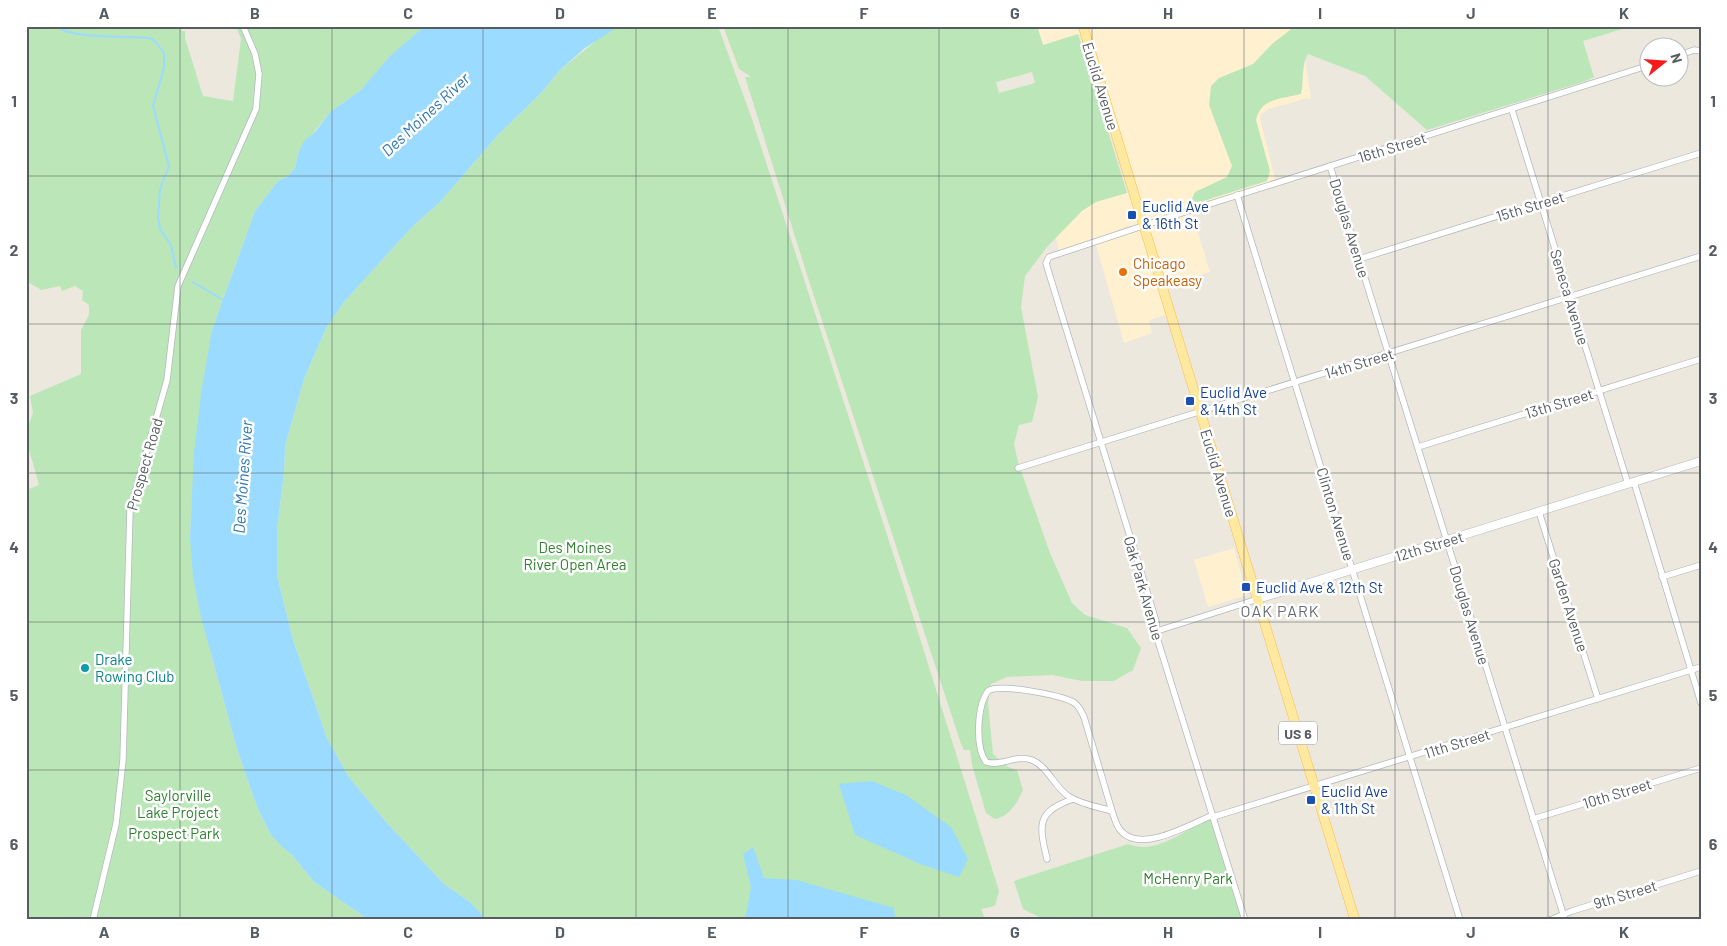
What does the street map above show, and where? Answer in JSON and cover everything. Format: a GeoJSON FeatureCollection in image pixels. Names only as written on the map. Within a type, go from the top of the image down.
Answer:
{"type":"FeatureCollection","features":[{"type":"Feature","properties":{"kind":"main road","name":"Euclid Avenue"},"geometry":{"type":"LineString","coordinates":[[1083,26],[1355,920]]}},
{"type":"Feature","properties":{"kind":"main road","name":"12th Street"},"geometry":{"type":"LineString","coordinates":[[1258,599],[1701,461]]}},
{"type":"Feature","properties":{"kind":"street","name":"Prospect Road"},"geometry":{"type":"LineString","coordinates":[[93,920],[116,824],[123,760],[130,510],[168,380],[178,286],[256,109],[258,74],[255,54],[243,26]]}},
{"type":"Feature","properties":{"kind":"street","name":"16th Street"},"geometry":{"type":"LineString","coordinates":[[1049,257],[1237,195],[1640,68]]}},
{"type":"Feature","properties":{"kind":"street","name":"Seneca Avenue"},"geometry":{"type":"LineString","coordinates":[[1512,110],[1599,391],[1662,577],[1701,703]]}},
{"type":"Feature","properties":{"kind":"street","name":"15th Street"},"geometry":{"type":"LineString","coordinates":[[1359,259],[1701,153]]}},
{"type":"Feature","properties":{"kind":"street","name":"Douglas Avenue"},"geometry":{"type":"LineString","coordinates":[[1330,166],[1564,917]]}},
{"type":"Feature","properties":{"kind":"street","name":"Clinton Avenue"},"geometry":{"type":"LineString","coordinates":[[1237,195],[1460,920]]}},
{"type":"Feature","properties":{"kind":"street","name":"14th Street"},"geometry":{"type":"LineString","coordinates":[[1018,468],[1701,256]]}},
{"type":"Feature","properties":{"kind":"street","name":"Oak Park Avenue"},"geometry":{"type":"LineString","coordinates":[[1049,257],[1046,263],[1048,270],[1156,621],[1157,631],[1245,920]]}},
{"type":"Feature","properties":{"kind":"street","name":"13th Street"},"geometry":{"type":"LineString","coordinates":[[1418,447],[1701,359]]}},
{"type":"Feature","properties":{"kind":"street","name":"Garden Avenue"},"geometry":{"type":"LineString","coordinates":[[1539,512],[1598,699]]}},
{"type":"Feature","properties":{"kind":"street"},"geometry":{"type":"LineString","coordinates":[[1662,577],[1701,565]]}},
{"type":"Feature","properties":{"kind":"street","name":"12th Street"},"geometry":{"type":"LineString","coordinates":[[1157,631],[1258,599]]}},
{"type":"Feature","properties":{"kind":"street","name":"11th Street"},"geometry":{"type":"LineString","coordinates":[[1073,798],[1033,761],[1023,758],[996,763],[986,762],[979,751],[978,740],[981,708],[985,695],[992,688],[1000,687],[1039,694],[1072,702],[1081,709],[1112,811],[1120,831],[1125,835],[1147,840],[1213,816],[1410,758],[1701,667]]}},
{"type":"Feature","properties":{"kind":"street","name":"10th Street"},"geometry":{"type":"LineString","coordinates":[[1533,819],[1701,768]]}},
{"type":"Feature","properties":{"kind":"street"},"geometry":{"type":"LineString","coordinates":[[1047,859],[1040,827],[1043,818],[1054,806],[1073,798],[1112,811]]}},
{"type":"Feature","properties":{"kind":"street","name":"9th Street"},"geometry":{"type":"LineString","coordinates":[[1550,920],[1701,871]]}},
{"type":"Feature","properties":{"kind":"shaded area"},"geometry":{"type":"Polygon","coordinates":[[[1037,26],[1295,26],[1304,52],[1311,99],[1306,98],[1269,109],[1261,114],[1260,118],[1276,183],[1191,210],[1210,272],[1161,287],[1169,314],[1149,320],[1152,333],[1124,343],[1095,241],[1060,253],[1050,216],[1133,191],[1085,33],[1043,45],[1037,26]],[[1143,225],[1128,226],[1098,240],[1132,233],[1143,225]]]}},
{"type":"Feature","properties":{"kind":"shaded area"},"geometry":{"type":"Polygon","coordinates":[[[1234,548],[1247,595],[1208,607],[1194,560],[1234,548]]]}},
{"type":"Feature","properties":{"kind":"green space","name":"Prospect Park"},"geometry":{"type":"Polygon","coordinates":[[[26,26],[181,26],[182,31],[185,31],[185,38],[203,96],[233,101],[241,39],[236,26],[425,26],[361,90],[330,112],[299,151],[295,168],[288,176],[278,181],[255,211],[212,330],[191,514],[190,537],[211,654],[237,749],[257,807],[270,833],[292,855],[314,882],[369,920],[26,920],[26,490],[39,485],[26,439],[26,431],[33,413],[30,396],[81,374],[81,330],[89,315],[89,305],[82,300],[83,291],[75,286],[62,291],[60,286],[41,290],[26,281],[26,26]]]}},
{"type":"Feature","properties":{"kind":"green space","name":"Des Moines River Open Area"},"geometry":{"type":"Polygon","coordinates":[[[619,26],[718,26],[752,119],[903,584],[999,891],[995,906],[981,909],[985,919],[487,920],[470,902],[444,884],[387,823],[348,776],[327,738],[293,640],[277,575],[277,531],[285,446],[304,379],[326,328],[344,302],[412,227],[440,202],[497,136],[541,93],[559,71],[602,36],[619,26]]]}},
{"type":"Feature","properties":{"kind":"green space"},"geometry":{"type":"Polygon","coordinates":[[[723,26],[1037,26],[1043,45],[1078,34],[1127,193],[1096,202],[1082,211],[1047,247],[1025,276],[1021,307],[1038,397],[1032,422],[1019,425],[1014,444],[1018,462],[1050,553],[1072,603],[1085,615],[1127,628],[1141,648],[1133,670],[1114,681],[1082,681],[1052,675],[1007,677],[991,684],[988,703],[993,754],[1008,767],[1017,770],[1023,790],[1009,812],[995,819],[986,813],[972,765],[970,750],[964,750],[961,744],[808,278],[745,77],[751,77],[739,69],[723,26]],[[1032,72],[996,82],[999,93],[1035,83],[1032,72]]]}},
{"type":"Feature","properties":{"kind":"green space"},"geometry":{"type":"Polygon","coordinates":[[[1295,26],[1632,26],[1583,41],[1594,77],[1427,130],[1365,76],[1308,54],[1304,68],[1301,94],[1267,103],[1262,107],[1256,120],[1270,171],[1267,181],[1194,204],[1191,201],[1195,192],[1227,177],[1232,166],[1209,105],[1211,86],[1219,78],[1253,64],[1272,44],[1295,26]]]}},
{"type":"Feature","properties":{"kind":"green space","name":"McHenry Park"},"geometry":{"type":"Polygon","coordinates":[[[1213,815],[1245,920],[1045,920],[1023,909],[1014,881],[1128,844],[1139,847],[1161,844],[1213,815]]]}},
{"type":"Feature","properties":{"kind":"water","name":"Des Moines River"},"geometry":{"type":"Polygon","coordinates":[[[425,26],[619,26],[585,48],[559,71],[541,93],[497,136],[440,202],[412,227],[344,302],[326,328],[304,379],[285,446],[277,531],[277,575],[293,640],[327,738],[348,776],[387,823],[444,884],[470,902],[487,920],[369,920],[314,882],[292,855],[270,833],[257,807],[237,749],[201,617],[193,577],[190,537],[194,453],[201,394],[212,330],[255,211],[278,181],[288,176],[295,168],[299,151],[304,141],[316,131],[330,112],[361,90],[390,56],[425,26]]]}},
{"type":"Feature","properties":{"kind":"water"},"geometry":{"type":"Polygon","coordinates":[[[872,781],[906,795],[951,827],[968,859],[959,877],[920,864],[855,835],[839,784],[872,781]]]}},
{"type":"Feature","properties":{"kind":"water"},"geometry":{"type":"Polygon","coordinates":[[[753,847],[764,878],[797,880],[894,908],[895,918],[745,920],[751,887],[743,854],[753,847]]]}},
{"type":"Feature","properties":{"kind":"waterway"},"geometry":{"type":"LineString","coordinates":[[57,26],[64,30],[86,35],[149,38],[154,40],[164,53],[164,68],[153,106],[169,166],[160,189],[158,218],[160,229],[171,245],[176,268]]}},
{"type":"Feature","properties":{"kind":"waterway"},"geometry":{"type":"LineString","coordinates":[[193,282],[225,301]]}},
{"type":"Feature","properties":{"kind":"place","name":"Euclid Ave & 16th St"},"geometry":{"type":"Point","coordinates":[1132,215]}},
{"type":"Feature","properties":{"kind":"place","name":"Chicago Speakeasy"},"geometry":{"type":"Point","coordinates":[1123,272]}},
{"type":"Feature","properties":{"kind":"place","name":"Euclid Ave & 14th St"},"geometry":{"type":"Point","coordinates":[1190,401]}},
{"type":"Feature","properties":{"kind":"place","name":"Euclid Ave & 12th St"},"geometry":{"type":"Point","coordinates":[1246,587]}},
{"type":"Feature","properties":{"kind":"place","name":"Drake Rowing Club"},"geometry":{"type":"Point","coordinates":[85,668]}},
{"type":"Feature","properties":{"kind":"place","name":"Euclid Ave & 11th St"},"geometry":{"type":"Point","coordinates":[1311,800]}},
{"type":"Feature","properties":{"kind":"district","name":"OAK PARK"},"geometry":{"type":"Point","coordinates":[1280,610]}},
{"type":"Feature","properties":{"kind":"park label","name":"Saylorville Lake Project"},"geometry":{"type":"Point","coordinates":[178,804]}}]}
